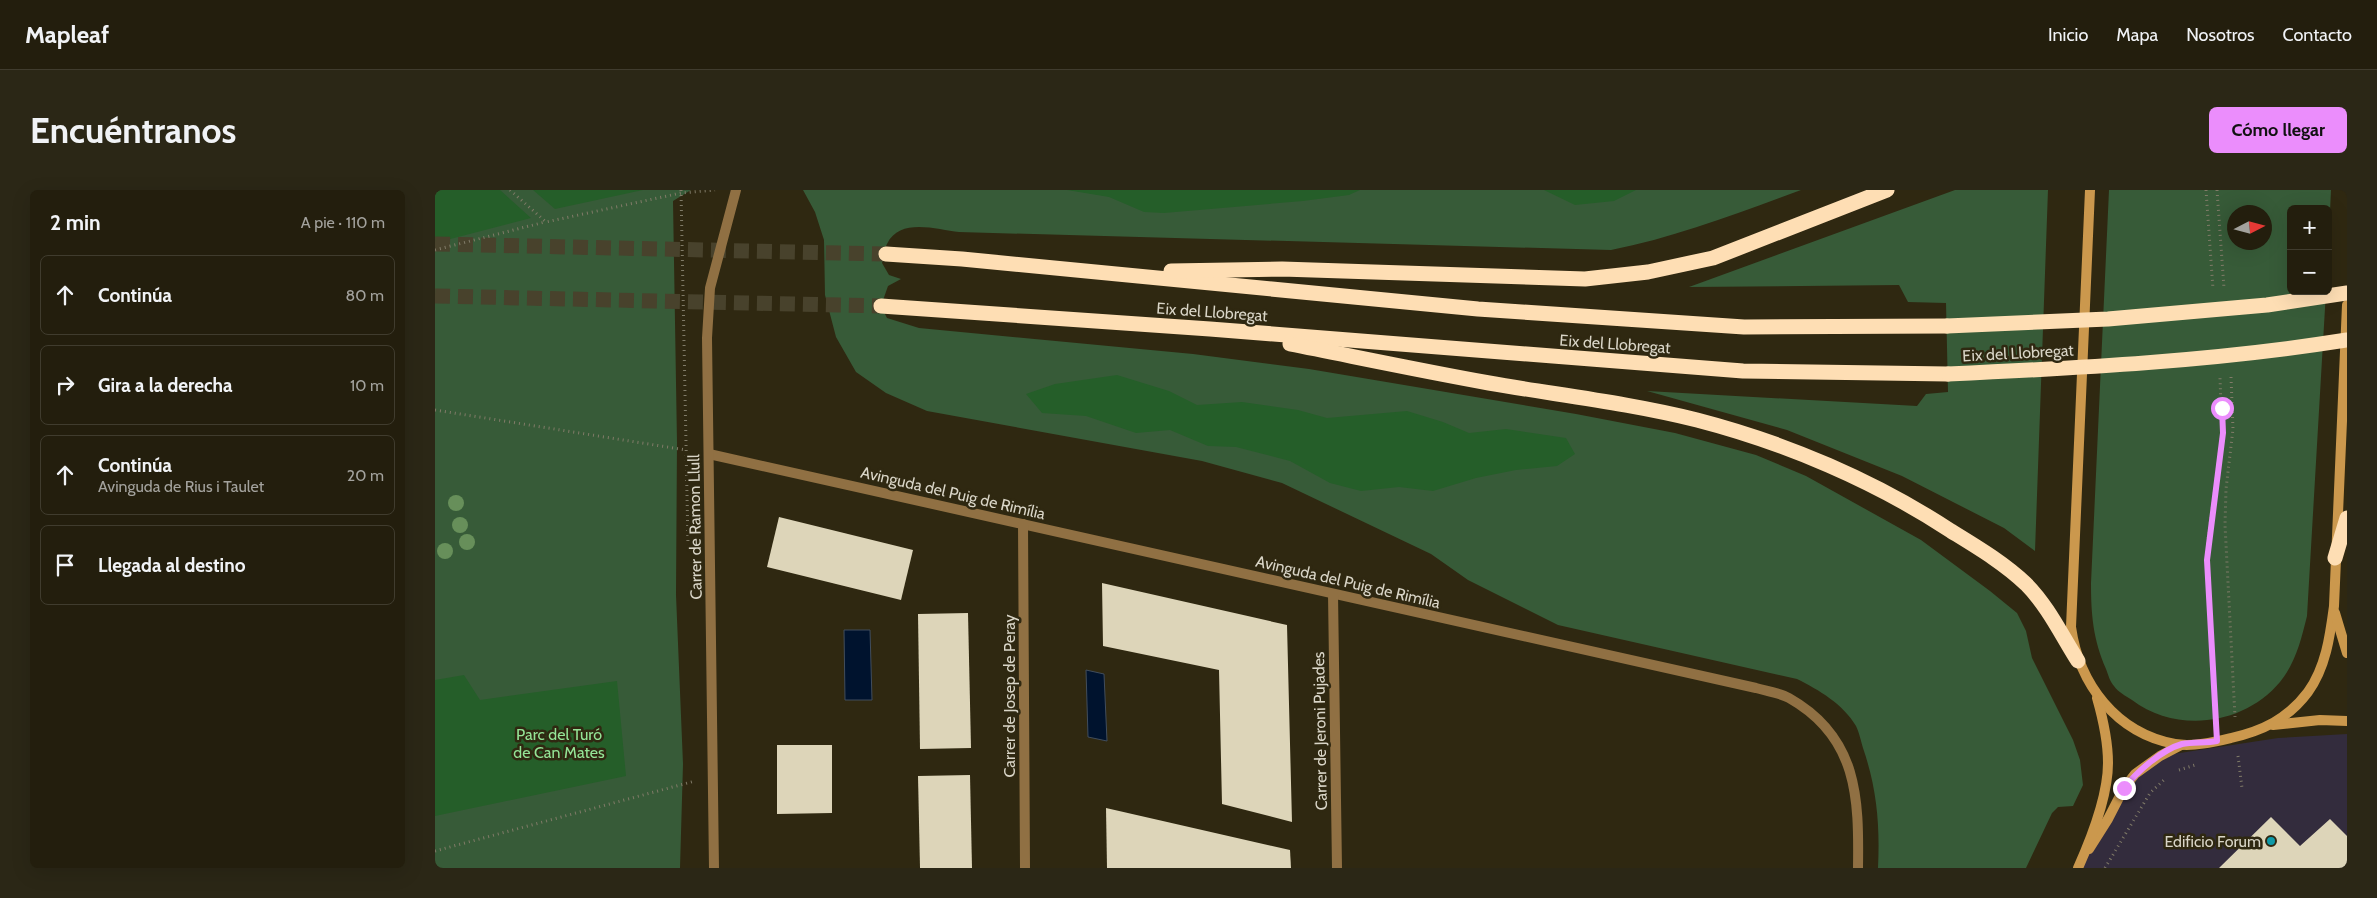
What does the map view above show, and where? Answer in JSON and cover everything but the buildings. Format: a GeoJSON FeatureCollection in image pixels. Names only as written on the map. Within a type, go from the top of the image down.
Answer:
{"type":"FeatureCollection","features":[{"type":"Feature","properties":{"kind":"highway"},"geometry":{"type":"LineString","coordinates":[[1110,273],[1282,268],[1585,280],[1648,272],[1713,258],[1887,190]]}},
{"type":"Feature","properties":{"kind":"highway","name":"Eix del Llobregat"},"geometry":{"type":"LineString","coordinates":[[887,254],[1110,273],[1478,309],[1744,327],[1947,326],[2108,319],[2267,305],[2347,293]]}},
{"type":"Feature","properties":{"kind":"highway","name":"Eix del Llobregat"},"geometry":{"type":"LineString","coordinates":[[881,306],[1210,329],[1743,371],[1948,374],[2115,366],[2274,351],[2347,340]]}},
{"type":"Feature","properties":{"kind":"highway"},"geometry":{"type":"LineString","coordinates":[[1210,329],[1699,420],[1811,459],[1865,483],[1928,516],[2009,569],[2028,586],[2042,603],[2078,661]]}},
{"type":"Feature","properties":{"kind":"highway"},"geometry":{"type":"LineString","coordinates":[[2335,558],[2347,518]]}},
{"type":"Feature","properties":{"kind":"main road"},"geometry":{"type":"LineString","coordinates":[[2078,866],[2103,797],[2108,765],[2106,739],[2097,697],[2078,661],[2071,627],[2090,190]]}},
{"type":"Feature","properties":{"kind":"main road"},"geometry":{"type":"LineString","coordinates":[[2270,726],[2298,704],[2308,691],[2322,668],[2330,638],[2334,606],[2347,305]]}},
{"type":"Feature","properties":{"kind":"main road"},"geometry":{"type":"LineString","coordinates":[[2334,606],[2347,653]]}},
{"type":"Feature","properties":{"kind":"main road"},"geometry":{"type":"LineString","coordinates":[[2097,697],[2127,724],[2155,738],[2182,744],[2217,741],[2270,726],[2320,720],[2347,721]]}},
{"type":"Feature","properties":{"kind":"main road"},"geometry":{"type":"LineString","coordinates":[[2078,866],[2108,819],[2124,788],[2135,774],[2160,756],[2182,744]]}},
{"type":"Feature","properties":{"kind":"street","name":"Carrer de Ramon Llull"},"geometry":{"type":"LineString","coordinates":[[713,868],[707,338],[710,288],[736,190]]}},
{"type":"Feature","properties":{"kind":"street","name":"Avinguda del Puig de Rimília"},"geometry":{"type":"LineString","coordinates":[[709,454],[1747,686],[1788,698],[1811,714],[1833,736],[1848,761],[1855,787],[1858,868]]}},
{"type":"Feature","properties":{"kind":"street","name":"Carrer de Josep de Peray"},"geometry":{"type":"LineString","coordinates":[[1023,524],[1025,868]]}},
{"type":"Feature","properties":{"kind":"street","name":"Carrer de Jeroni Pujades"},"geometry":{"type":"LineString","coordinates":[[1333,594],[1337,868]]}},
{"type":"Feature","properties":{"kind":"path"},"geometry":{"type":"LineString","coordinates":[[510,190],[546,222]]}},
{"type":"Feature","properties":{"kind":"path"},"geometry":{"type":"LineString","coordinates":[[435,250],[546,222],[681,193],[715,190]]}},
{"type":"Feature","properties":{"kind":"path"},"geometry":{"type":"LineString","coordinates":[[2206,190],[2214,299]]}},
{"type":"Feature","properties":{"kind":"path"},"geometry":{"type":"LineString","coordinates":[[2217,190],[2225,290]]}},
{"type":"Feature","properties":{"kind":"path"},"geometry":{"type":"LineString","coordinates":[[2105,868],[2150,793],[2171,772],[2217,761],[2207,560],[2223,433],[2219,369]]}},
{"type":"Feature","properties":{"kind":"path"},"geometry":{"type":"LineString","coordinates":[[2231,369],[2233,429],[2226,489],[2225,525],[2236,737],[2242,788]]}},
{"type":"Feature","properties":{"kind":"path"},"geometry":{"type":"LineString","coordinates":[[435,410],[709,454]]}},
{"type":"Feature","properties":{"kind":"path"},"geometry":{"type":"LineString","coordinates":[[435,851],[696,781],[713,771]]}},
{"type":"Feature","properties":{"kind":"shaded area"},"geometry":{"type":"Polygon","coordinates":[[[2347,734],[2347,868],[2078,868],[2124,788],[2160,756],[2278,738],[2347,734]]]}},
{"type":"Feature","properties":{"kind":"green space","name":"Parc del Turó de Can Mates"},"geometry":{"type":"Polygon","coordinates":[[[435,190],[691,190],[673,201],[677,442],[676,595],[683,764],[680,868],[435,868],[435,190]]]}},
{"type":"Feature","properties":{"kind":"green space"},"geometry":{"type":"Polygon","coordinates":[[[435,190],[500,190],[531,218],[435,243],[435,190]]]}},
{"type":"Feature","properties":{"kind":"green space"},"geometry":{"type":"Polygon","coordinates":[[[533,190],[643,190],[555,209],[533,190]]]}},
{"type":"Feature","properties":{"kind":"green space"},"geometry":{"type":"Polygon","coordinates":[[[803,190],[1801,190],[1683,231],[1611,250],[959,232],[920,227],[910,228],[901,230],[893,236],[886,246],[882,263],[889,275],[901,279],[888,286],[881,306],[887,318],[919,328],[1193,354],[1309,369],[1576,414],[1675,433],[1756,455],[1806,476],[1921,540],[2017,613],[2026,631],[2032,658],[2073,740],[2080,760],[2083,785],[2073,806],[2058,807],[2052,813],[2026,868],[1878,868],[1878,822],[1872,778],[1857,728],[1851,718],[1837,704],[1797,679],[1558,625],[1468,580],[1431,554],[1282,483],[1202,461],[927,411],[886,393],[856,372],[836,337],[825,295],[824,240],[815,212],[803,190]]]}},
{"type":"Feature","properties":{"kind":"green space"},"geometry":{"type":"Polygon","coordinates":[[[1067,190],[1360,190],[1349,195],[1303,201],[1164,213],[1144,212],[1109,197],[1067,190]]]}},
{"type":"Feature","properties":{"kind":"green space"},"geometry":{"type":"Polygon","coordinates":[[[1544,190],[1636,190],[1614,201],[1575,205],[1544,190]]]}},
{"type":"Feature","properties":{"kind":"green space"},"geometry":{"type":"Polygon","coordinates":[[[1955,190],[2048,190],[2035,551],[2004,528],[1902,476],[1787,430],[1647,391],[1917,406],[1926,394],[1948,392],[1946,303],[1908,302],[1899,285],[1689,287],[1955,190]]]}},
{"type":"Feature","properties":{"kind":"green space"},"geometry":{"type":"Polygon","coordinates":[[[2109,190],[2331,190],[2330,205],[2287,205],[2287,295],[2326,295],[2307,616],[2297,651],[2286,674],[2265,697],[2248,708],[2229,716],[2189,721],[2169,718],[2150,711],[2120,692],[2110,680],[2096,637],[2091,583],[2109,190]]]}},
{"type":"Feature","properties":{"kind":"green space"},"geometry":{"type":"Polygon","coordinates":[[[1117,375],[1169,391],[1197,405],[1242,402],[1298,410],[1327,418],[1407,411],[1443,422],[1469,433],[1506,429],[1566,438],[1575,454],[1557,466],[1516,470],[1476,478],[1433,491],[1399,487],[1361,491],[1330,483],[1290,461],[1236,447],[1208,446],[1170,430],[1136,433],[1086,416],[1042,413],[1026,394],[1055,384],[1117,375]]]}},
{"type":"Feature","properties":{"kind":"green space"},"geometry":{"type":"Polygon","coordinates":[[[464,675],[480,700],[617,681],[626,776],[435,816],[435,680],[464,675]]]}},
{"type":"Feature","properties":{"kind":"water"},"geometry":{"type":"Polygon","coordinates":[[[844,630],[870,630],[872,700],[845,700],[844,630]]]}},
{"type":"Feature","properties":{"kind":"water"},"geometry":{"type":"Polygon","coordinates":[[[1086,670],[1104,674],[1107,741],[1088,737],[1086,670]]]}},
{"type":"Feature","properties":{"kind":"tunnel"},"geometry":{"type":"LineString","coordinates":[[435,244],[886,254]]}},
{"type":"Feature","properties":{"kind":"tunnel"},"geometry":{"type":"LineString","coordinates":[[435,296],[881,306]]}},
{"type":"Feature","properties":{"kind":"place","name":"Edificio Forum"},"geometry":{"type":"Point","coordinates":[2271,841]}},
{"type":"Feature","properties":{"kind":"route"},"geometry":{"type":"LineString","coordinates":[[2124,788],[2135,774],[2146,765],[2182,744],[2217,741],[2207,560],[2208,540],[2223,433],[2222,408]]}}]}
